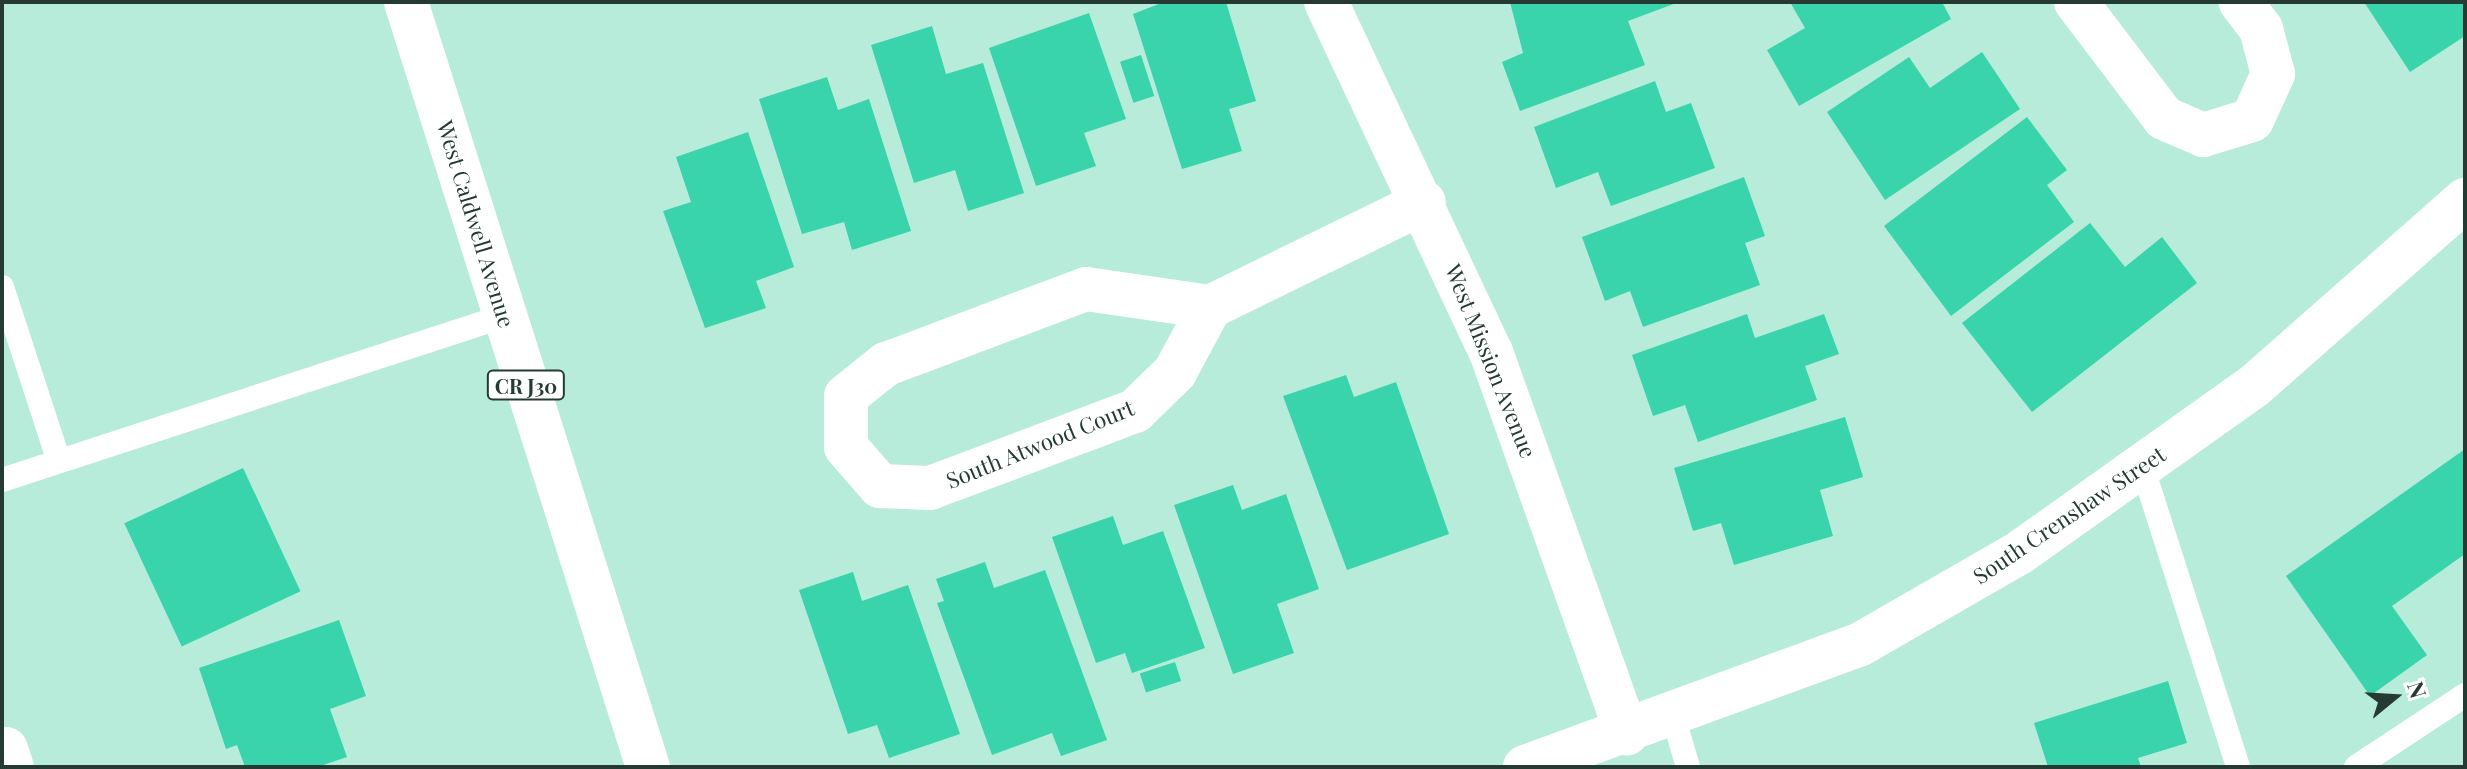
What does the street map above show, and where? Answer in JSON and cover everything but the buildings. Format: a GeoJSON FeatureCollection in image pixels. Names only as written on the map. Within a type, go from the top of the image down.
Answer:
{"type":"FeatureCollection","features":[{"type":"Feature","properties":{"kind":"street","name":"West Caldwell Avenue"},"geometry":{"type":"LineString","coordinates":[[406,2],[648,767]]}},
{"type":"Feature","properties":{"kind":"street","name":"West Mission Avenue"},"geometry":{"type":"LineString","coordinates":[[1326,2],[1424,202],[1491,352],[1608,748]]}},
{"type":"Feature","properties":{"kind":"street"},"geometry":{"type":"LineString","coordinates":[[2076,2],[2164,118],[2203,135],[2252,120],[2273,74],[2261,29],[2241,2]]}},
{"type":"Feature","properties":{"kind":"street","name":"South Crenshaw Street"},"geometry":{"type":"LineString","coordinates":[[1525,767],[1608,748],[1673,716],[1859,645],[2019,553],[2143,469],[2253,387],[2465,200]]}},
{"type":"Feature","properties":{"kind":"street"},"geometry":{"type":"LineString","coordinates":[[1210,307],[1424,202]]}},
{"type":"Feature","properties":{"kind":"street","name":"South Atwood Court"},"geometry":{"type":"LineString","coordinates":[[1086,289],[1210,307],[1175,372],[1135,411],[930,488],[880,486],[846,447],[846,396],[886,364],[1086,289]]}},
{"type":"Feature","properties":{"kind":"lane"},"geometry":{"type":"LineString","coordinates":[[2,287],[59,461]]}},
{"type":"Feature","properties":{"kind":"lane"},"geometry":{"type":"LineString","coordinates":[[2,480],[504,316]]}},
{"type":"Feature","properties":{"kind":"lane"},"geometry":{"type":"LineString","coordinates":[[2143,469],[2238,767]]}},
{"type":"Feature","properties":{"kind":"lane"},"geometry":{"type":"LineString","coordinates":[[2356,767],[2465,695]]}},
{"type":"Feature","properties":{"kind":"lane"},"geometry":{"type":"LineString","coordinates":[[1673,716],[1688,767]]}}]}
